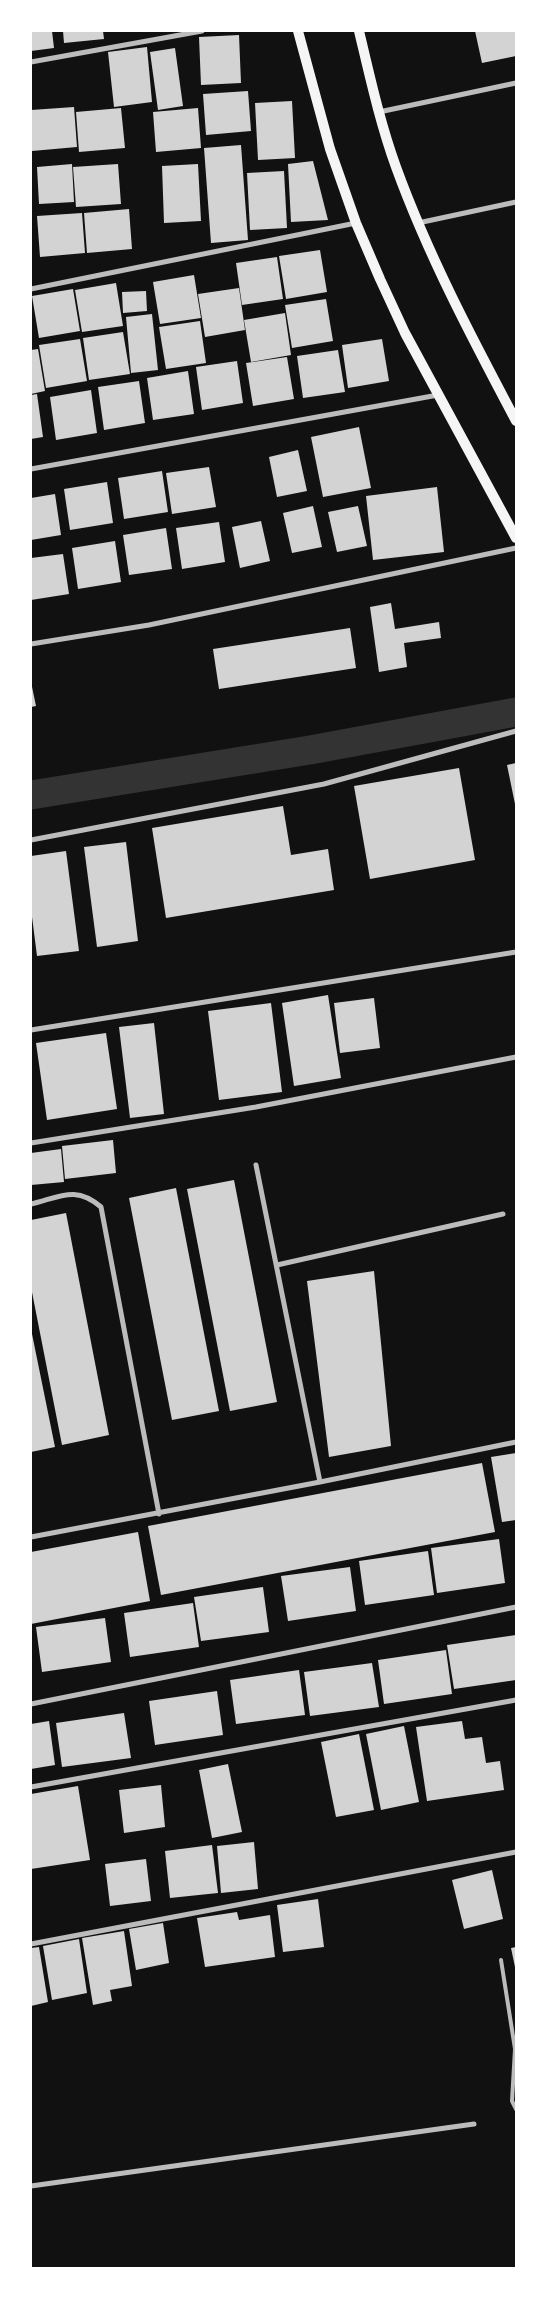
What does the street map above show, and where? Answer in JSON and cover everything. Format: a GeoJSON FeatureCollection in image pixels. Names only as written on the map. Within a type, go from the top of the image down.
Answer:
{"type":"FeatureCollection","features":[{"type":"Feature","properties":{"kind":"main road"},"geometry":{"type":"LineString","coordinates":[[298,31],[330,149],[356,223],[397,315],[516,538]]}},
{"type":"Feature","properties":{"kind":"main road"},"geometry":{"type":"LineString","coordinates":[[359,31],[379,112],[396,166],[418,223],[462,318],[516,421]]}},
{"type":"Feature","properties":{"kind":"street"},"geometry":{"type":"LineString","coordinates":[[31,62],[202,31]]}},
{"type":"Feature","properties":{"kind":"street"},"geometry":{"type":"LineString","coordinates":[[379,112],[516,83]]}},
{"type":"Feature","properties":{"kind":"street"},"geometry":{"type":"LineString","coordinates":[[418,223],[516,202]]}},
{"type":"Feature","properties":{"kind":"street"},"geometry":{"type":"LineString","coordinates":[[31,289],[356,223]]}},
{"type":"Feature","properties":{"kind":"street"},"geometry":{"type":"LineString","coordinates":[[31,469],[438,395]]}},
{"type":"Feature","properties":{"kind":"street"},"geometry":{"type":"LineString","coordinates":[[31,644],[149,624],[516,548]]}},
{"type":"Feature","properties":{"kind":"street"},"geometry":{"type":"LineString","coordinates":[[31,840],[324,784],[516,731]]}},
{"type":"Feature","properties":{"kind":"street"},"geometry":{"type":"LineString","coordinates":[[31,1030],[516,952]]}},
{"type":"Feature","properties":{"kind":"street"},"geometry":{"type":"LineString","coordinates":[[31,1143],[256,1107],[516,1057]]}},
{"type":"Feature","properties":{"kind":"street"},"geometry":{"type":"LineString","coordinates":[[256,1165],[320,1482]]}},
{"type":"Feature","properties":{"kind":"street"},"geometry":{"type":"LineString","coordinates":[[31,1204],[72,1193],[87,1197],[101,1207],[159,1514]]}},
{"type":"Feature","properties":{"kind":"street"},"geometry":{"type":"LineString","coordinates":[[277,1265],[503,1214]]}},
{"type":"Feature","properties":{"kind":"street"},"geometry":{"type":"LineString","coordinates":[[31,1537],[159,1514],[516,1442]]}},
{"type":"Feature","properties":{"kind":"street"},"geometry":{"type":"LineString","coordinates":[[31,1704],[516,1607]]}},
{"type":"Feature","properties":{"kind":"street"},"geometry":{"type":"LineString","coordinates":[[31,1787],[516,1700]]}},
{"type":"Feature","properties":{"kind":"street"},"geometry":{"type":"LineString","coordinates":[[31,1944],[516,1852]]}},
{"type":"Feature","properties":{"kind":"street"},"geometry":{"type":"LineString","coordinates":[[31,2186],[474,2124]]}},
{"type":"Feature","properties":{"kind":"lane"},"geometry":{"type":"LineString","coordinates":[[501,1960],[515,2049],[512,2101],[516,2109]]}},
{"type":"Feature","properties":{"kind":"building"},"geometry":{"type":"Polygon","coordinates":[[[31,31],[52,31],[54,48],[31,51],[31,31]]]}},
{"type":"Feature","properties":{"kind":"building"},"geometry":{"type":"Polygon","coordinates":[[[63,31],[103,31],[104,39],[64,43],[63,31]]]}},
{"type":"Feature","properties":{"kind":"building"},"geometry":{"type":"Polygon","coordinates":[[[475,31],[516,31],[516,56],[482,63],[475,31]]]}},
{"type":"Feature","properties":{"kind":"building"},"geometry":{"type":"Polygon","coordinates":[[[239,35],[241,83],[201,85],[199,37],[239,35]]]}},
{"type":"Feature","properties":{"kind":"building"},"geometry":{"type":"Polygon","coordinates":[[[147,47],[152,102],[114,107],[108,52],[147,47]]]}},
{"type":"Feature","properties":{"kind":"building"},"geometry":{"type":"Polygon","coordinates":[[[175,48],[183,106],[158,110],[150,52],[175,48]]]}},
{"type":"Feature","properties":{"kind":"building"},"geometry":{"type":"Polygon","coordinates":[[[248,91],[251,131],[206,135],[203,94],[248,91]]]}},
{"type":"Feature","properties":{"kind":"building"},"geometry":{"type":"Polygon","coordinates":[[[292,101],[295,158],[258,160],[255,103],[292,101]]]}},
{"type":"Feature","properties":{"kind":"building"},"geometry":{"type":"Polygon","coordinates":[[[74,107],[77,147],[32,151],[31,110],[74,107]]]}},
{"type":"Feature","properties":{"kind":"building"},"geometry":{"type":"Polygon","coordinates":[[[121,108],[125,148],[79,152],[76,112],[121,108]]]}},
{"type":"Feature","properties":{"kind":"building"},"geometry":{"type":"Polygon","coordinates":[[[198,108],[201,148],[156,152],[153,112],[198,108]]]}},
{"type":"Feature","properties":{"kind":"building"},"geometry":{"type":"Polygon","coordinates":[[[241,145],[248,240],[211,243],[204,148],[241,145]]]}},
{"type":"Feature","properties":{"kind":"building"},"geometry":{"type":"Polygon","coordinates":[[[313,161],[328,220],[291,222],[288,164],[313,161]]]}},
{"type":"Feature","properties":{"kind":"building"},"geometry":{"type":"Polygon","coordinates":[[[72,164],[74,202],[39,204],[37,167],[72,164]]]}},
{"type":"Feature","properties":{"kind":"building"},"geometry":{"type":"Polygon","coordinates":[[[118,164],[121,204],[76,207],[73,167],[118,164]]]}},
{"type":"Feature","properties":{"kind":"building"},"geometry":{"type":"Polygon","coordinates":[[[198,164],[201,221],[164,223],[162,166],[198,164]]]}},
{"type":"Feature","properties":{"kind":"building"},"geometry":{"type":"Polygon","coordinates":[[[284,171],[287,228],[250,230],[247,173],[284,171]]]}},
{"type":"Feature","properties":{"kind":"building"},"geometry":{"type":"Polygon","coordinates":[[[129,209],[132,249],[87,253],[84,213],[129,209]]]}},
{"type":"Feature","properties":{"kind":"building"},"geometry":{"type":"Polygon","coordinates":[[[82,213],[85,253],[40,257],[37,216],[82,213]]]}},
{"type":"Feature","properties":{"kind":"building"},"geometry":{"type":"Polygon","coordinates":[[[320,250],[327,292],[286,299],[279,256],[320,250]]]}},
{"type":"Feature","properties":{"kind":"building"},"geometry":{"type":"Polygon","coordinates":[[[277,257],[283,299],[242,305],[236,263],[277,257]]]}},
{"type":"Feature","properties":{"kind":"building"},"geometry":{"type":"Polygon","coordinates":[[[194,275],[201,318],[160,324],[153,282],[194,275]]]}},
{"type":"Feature","properties":{"kind":"building"},"geometry":{"type":"Polygon","coordinates":[[[116,283],[123,326],[82,332],[75,290],[116,283]]]}},
{"type":"Feature","properties":{"kind":"building"},"geometry":{"type":"Polygon","coordinates":[[[239,288],[245,330],[205,337],[198,294],[239,288]]]}},
{"type":"Feature","properties":{"kind":"building"},"geometry":{"type":"Polygon","coordinates":[[[73,289],[80,331],[39,338],[32,296],[73,289]]]}},
{"type":"Feature","properties":{"kind":"building"},"geometry":{"type":"Polygon","coordinates":[[[146,291],[147,311],[123,313],[122,292],[146,291]]]}},
{"type":"Feature","properties":{"kind":"building"},"geometry":{"type":"Polygon","coordinates":[[[326,299],[333,341],[292,348],[285,305],[326,299]]]}},
{"type":"Feature","properties":{"kind":"building"},"geometry":{"type":"Polygon","coordinates":[[[285,313],[291,355],[251,362],[244,320],[285,313]]]}},
{"type":"Feature","properties":{"kind":"building"},"geometry":{"type":"Polygon","coordinates":[[[152,314],[158,370],[131,373],[126,317],[152,314]]]}},
{"type":"Feature","properties":{"kind":"building"},"geometry":{"type":"Polygon","coordinates":[[[200,321],[206,363],[166,369],[159,327],[200,321]]]}},
{"type":"Feature","properties":{"kind":"building"},"geometry":{"type":"Polygon","coordinates":[[[123,332],[130,374],[89,380],[83,338],[123,332]]]}},
{"type":"Feature","properties":{"kind":"building"},"geometry":{"type":"Polygon","coordinates":[[[80,339],[87,381],[46,388],[39,345],[80,339]]]}},
{"type":"Feature","properties":{"kind":"building"},"geometry":{"type":"Polygon","coordinates":[[[382,339],[389,381],[348,388],[342,345],[382,339]]]}},
{"type":"Feature","properties":{"kind":"building"},"geometry":{"type":"Polygon","coordinates":[[[38,349],[45,391],[31,394],[31,350],[38,349]]]}},
{"type":"Feature","properties":{"kind":"building"},"geometry":{"type":"Polygon","coordinates":[[[338,350],[345,392],[303,398],[297,356],[338,350]]]}},
{"type":"Feature","properties":{"kind":"building"},"geometry":{"type":"Polygon","coordinates":[[[287,357],[294,399],[253,406],[246,363],[287,357]]]}},
{"type":"Feature","properties":{"kind":"building"},"geometry":{"type":"Polygon","coordinates":[[[237,361],[243,403],[202,410],[196,367],[237,361]]]}},
{"type":"Feature","properties":{"kind":"building"},"geometry":{"type":"Polygon","coordinates":[[[188,371],[194,414],[153,420],[147,378],[188,371]]]}},
{"type":"Feature","properties":{"kind":"building"},"geometry":{"type":"Polygon","coordinates":[[[139,381],[145,423],[104,430],[98,387],[139,381]]]}},
{"type":"Feature","properties":{"kind":"building"},"geometry":{"type":"Polygon","coordinates":[[[91,390],[97,433],[56,440],[50,397],[91,390]]]}},
{"type":"Feature","properties":{"kind":"building"},"geometry":{"type":"Polygon","coordinates":[[[37,394],[43,437],[31,439],[31,395],[37,394]]]}},
{"type":"Feature","properties":{"kind":"building"},"geometry":{"type":"Polygon","coordinates":[[[359,427],[371,488],[323,497],[311,437],[359,427]]]}},
{"type":"Feature","properties":{"kind":"building"},"geometry":{"type":"Polygon","coordinates":[[[298,450],[307,491],[277,497],[269,457],[298,450]]]}},
{"type":"Feature","properties":{"kind":"building"},"geometry":{"type":"Polygon","coordinates":[[[209,467],[216,507],[172,514],[166,473],[209,467]]]}},
{"type":"Feature","properties":{"kind":"building"},"geometry":{"type":"Polygon","coordinates":[[[162,471],[168,512],[124,519],[118,478],[162,471]]]}},
{"type":"Feature","properties":{"kind":"building"},"geometry":{"type":"Polygon","coordinates":[[[107,482],[113,523],[70,530],[64,489],[107,482]]]}},
{"type":"Feature","properties":{"kind":"building"},"geometry":{"type":"Polygon","coordinates":[[[437,487],[444,552],[373,560],[366,496],[437,487]]]}},
{"type":"Feature","properties":{"kind":"building"},"geometry":{"type":"Polygon","coordinates":[[[55,494],[61,535],[31,540],[31,498],[55,494]]]}},
{"type":"Feature","properties":{"kind":"building"},"geometry":{"type":"Polygon","coordinates":[[[313,506],[322,547],[292,553],[283,513],[313,506]]]}},
{"type":"Feature","properties":{"kind":"building"},"geometry":{"type":"Polygon","coordinates":[[[358,506],[367,546],[337,552],[328,512],[358,506]]]}},
{"type":"Feature","properties":{"kind":"building"},"geometry":{"type":"Polygon","coordinates":[[[261,521],[270,561],[240,568],[232,527],[261,521]]]}},
{"type":"Feature","properties":{"kind":"building"},"geometry":{"type":"Polygon","coordinates":[[[219,522],[225,562],[182,569],[176,528],[219,522]]]}},
{"type":"Feature","properties":{"kind":"building"},"geometry":{"type":"Polygon","coordinates":[[[166,528],[172,569],[129,575],[123,535],[166,528]]]}},
{"type":"Feature","properties":{"kind":"building"},"geometry":{"type":"Polygon","coordinates":[[[115,541],[121,582],[78,589],[72,548],[115,541]]]}},
{"type":"Feature","properties":{"kind":"building"},"geometry":{"type":"Polygon","coordinates":[[[63,554],[69,594],[31,600],[31,558],[63,554]]]}},
{"type":"Feature","properties":{"kind":"building"},"geometry":{"type":"Polygon","coordinates":[[[391,603],[395,629],[439,622],[441,638],[404,643],[407,667],[379,672],[370,607],[391,603]]]}},
{"type":"Feature","properties":{"kind":"building"},"geometry":{"type":"Polygon","coordinates":[[[350,628],[356,668],[219,689],[213,649],[350,628]]]}},
{"type":"Feature","properties":{"kind":"building"},"geometry":{"type":"Polygon","coordinates":[[[31,682],[36,706],[31,707],[31,682]]]}},
{"type":"Feature","properties":{"kind":"building"},"geometry":{"type":"Polygon","coordinates":[[[516,763],[516,804],[515,804],[507,765],[516,763]]]}},
{"type":"Feature","properties":{"kind":"building"},"geometry":{"type":"Polygon","coordinates":[[[459,768],[475,860],[370,879],[354,786],[459,768]]]}},
{"type":"Feature","properties":{"kind":"building"},"geometry":{"type":"Polygon","coordinates":[[[283,806],[291,855],[328,849],[334,890],[166,918],[152,828],[283,806]]]}},
{"type":"Feature","properties":{"kind":"building"},"geometry":{"type":"Polygon","coordinates":[[[126,842],[138,941],[97,947],[84,847],[126,842]]]}},
{"type":"Feature","properties":{"kind":"building"},"geometry":{"type":"Polygon","coordinates":[[[66,851],[79,951],[37,956],[31,909],[31,856],[66,851]]]}},
{"type":"Feature","properties":{"kind":"building"},"geometry":{"type":"Polygon","coordinates":[[[328,995],[341,1078],[294,1086],[282,1003],[328,995]]]}},
{"type":"Feature","properties":{"kind":"building"},"geometry":{"type":"Polygon","coordinates":[[[374,998],[380,1048],[340,1053],[334,1003],[374,998]]]}},
{"type":"Feature","properties":{"kind":"building"},"geometry":{"type":"Polygon","coordinates":[[[271,1003],[282,1092],[219,1100],[208,1011],[271,1003]]]}},
{"type":"Feature","properties":{"kind":"building"},"geometry":{"type":"Polygon","coordinates":[[[154,1023],[164,1114],[130,1118],[119,1027],[154,1023]]]}},
{"type":"Feature","properties":{"kind":"building"},"geometry":{"type":"Polygon","coordinates":[[[106,1033],[117,1109],[47,1120],[36,1043],[106,1033]]]}},
{"type":"Feature","properties":{"kind":"building"},"geometry":{"type":"Polygon","coordinates":[[[113,1140],[116,1173],[65,1179],[62,1146],[113,1140]]]}},
{"type":"Feature","properties":{"kind":"building"},"geometry":{"type":"Polygon","coordinates":[[[61,1149],[64,1182],[31,1185],[31,1153],[61,1149]]]}},
{"type":"Feature","properties":{"kind":"building"},"geometry":{"type":"Polygon","coordinates":[[[234,1180],[277,1402],[230,1411],[187,1189],[234,1180]]]}},
{"type":"Feature","properties":{"kind":"building"},"geometry":{"type":"Polygon","coordinates":[[[176,1188],[219,1411],[172,1420],[129,1198],[176,1188]]]}},
{"type":"Feature","properties":{"kind":"building"},"geometry":{"type":"Polygon","coordinates":[[[66,1213],[109,1435],[62,1445],[31,1287],[31,1220],[66,1213]]]}},
{"type":"Feature","properties":{"kind":"building"},"geometry":{"type":"Polygon","coordinates":[[[374,1271],[391,1446],[329,1457],[307,1281],[374,1271]]]}},
{"type":"Feature","properties":{"kind":"building"},"geometry":{"type":"Polygon","coordinates":[[[31,1329],[55,1447],[31,1452],[31,1329]]]}},
{"type":"Feature","properties":{"kind":"building"},"geometry":{"type":"Polygon","coordinates":[[[516,1453],[516,1520],[502,1522],[491,1457],[516,1453]]]}},
{"type":"Feature","properties":{"kind":"building"},"geometry":{"type":"Polygon","coordinates":[[[482,1463],[495,1532],[161,1595],[148,1526],[482,1463]]]}},
{"type":"Feature","properties":{"kind":"building"},"geometry":{"type":"Polygon","coordinates":[[[138,1532],[150,1601],[31,1624],[31,1552],[138,1532]]]}},
{"type":"Feature","properties":{"kind":"building"},"geometry":{"type":"Polygon","coordinates":[[[499,1539],[505,1583],[437,1593],[431,1548],[499,1539]]]}},
{"type":"Feature","properties":{"kind":"building"},"geometry":{"type":"Polygon","coordinates":[[[428,1551],[434,1595],[365,1605],[359,1561],[428,1551]]]}},
{"type":"Feature","properties":{"kind":"building"},"geometry":{"type":"Polygon","coordinates":[[[350,1567],[356,1611],[288,1621],[281,1576],[350,1567]]]}},
{"type":"Feature","properties":{"kind":"building"},"geometry":{"type":"Polygon","coordinates":[[[263,1587],[269,1632],[201,1641],[194,1597],[263,1587]]]}},
{"type":"Feature","properties":{"kind":"building"},"geometry":{"type":"Polygon","coordinates":[[[193,1603],[199,1647],[130,1657],[124,1613],[193,1603]]]}},
{"type":"Feature","properties":{"kind":"building"},"geometry":{"type":"Polygon","coordinates":[[[105,1618],[111,1662],[42,1672],[36,1627],[105,1618]]]}},
{"type":"Feature","properties":{"kind":"building"},"geometry":{"type":"Polygon","coordinates":[[[516,1635],[516,1680],[454,1689],[447,1645],[516,1635]]]}},
{"type":"Feature","properties":{"kind":"building"},"geometry":{"type":"Polygon","coordinates":[[[446,1650],[452,1694],[384,1704],[378,1660],[446,1650]]]}},
{"type":"Feature","properties":{"kind":"building"},"geometry":{"type":"Polygon","coordinates":[[[372,1663],[379,1707],[310,1716],[304,1672],[372,1663]]]}},
{"type":"Feature","properties":{"kind":"building"},"geometry":{"type":"Polygon","coordinates":[[[299,1670],[305,1715],[236,1724],[230,1680],[299,1670]]]}},
{"type":"Feature","properties":{"kind":"building"},"geometry":{"type":"Polygon","coordinates":[[[217,1691],[223,1735],[155,1745],[149,1701],[217,1691]]]}},
{"type":"Feature","properties":{"kind":"building"},"geometry":{"type":"Polygon","coordinates":[[[124,1713],[131,1758],[62,1767],[56,1723],[124,1713]]]}},
{"type":"Feature","properties":{"kind":"building"},"geometry":{"type":"Polygon","coordinates":[[[49,1721],[55,1765],[31,1769],[31,1724],[49,1721]]]}},
{"type":"Feature","properties":{"kind":"building"},"geometry":{"type":"Polygon","coordinates":[[[462,1721],[465,1739],[482,1737],[486,1763],[500,1761],[504,1790],[427,1801],[416,1727],[462,1721]]]}},
{"type":"Feature","properties":{"kind":"building"},"geometry":{"type":"Polygon","coordinates":[[[404,1726],[419,1802],[381,1810],[366,1734],[404,1726]]]}},
{"type":"Feature","properties":{"kind":"building"},"geometry":{"type":"Polygon","coordinates":[[[359,1734],[374,1810],[336,1817],[321,1742],[359,1734]]]}},
{"type":"Feature","properties":{"kind":"building"},"geometry":{"type":"Polygon","coordinates":[[[228,1764],[242,1832],[212,1838],[199,1770],[228,1764]]]}},
{"type":"Feature","properties":{"kind":"building"},"geometry":{"type":"Polygon","coordinates":[[[161,1785],[165,1827],[124,1833],[119,1790],[161,1785]]]}},
{"type":"Feature","properties":{"kind":"building"},"geometry":{"type":"Polygon","coordinates":[[[78,1786],[90,1860],[31,1869],[31,1794],[78,1786]]]}},
{"type":"Feature","properties":{"kind":"building"},"geometry":{"type":"Polygon","coordinates":[[[254,1842],[258,1889],[221,1893],[217,1846],[254,1842]]]}},
{"type":"Feature","properties":{"kind":"building"},"geometry":{"type":"Polygon","coordinates":[[[212,1845],[218,1893],[170,1898],[165,1851],[212,1845]]]}},
{"type":"Feature","properties":{"kind":"building"},"geometry":{"type":"Polygon","coordinates":[[[146,1859],[151,1901],[110,1906],[105,1864],[146,1859]]]}},
{"type":"Feature","properties":{"kind":"building"},"geometry":{"type":"Polygon","coordinates":[[[492,1870],[503,1919],[464,1929],[452,1880],[492,1870]]]}},
{"type":"Feature","properties":{"kind":"building"},"geometry":{"type":"Polygon","coordinates":[[[318,1899],[324,1947],[283,1952],[277,1905],[318,1899]]]}},
{"type":"Feature","properties":{"kind":"building"},"geometry":{"type":"Polygon","coordinates":[[[237,1912],[239,1920],[270,1915],[275,1957],[205,1967],[197,1918],[237,1912]]]}},
{"type":"Feature","properties":{"kind":"building"},"geometry":{"type":"Polygon","coordinates":[[[163,1923],[169,1963],[136,1970],[129,1929],[163,1923]]]}},
{"type":"Feature","properties":{"kind":"building"},"geometry":{"type":"Polygon","coordinates":[[[124,1931],[132,1986],[110,1990],[112,2001],[93,2005],[82,1938],[124,1931]]]}},
{"type":"Feature","properties":{"kind":"building"},"geometry":{"type":"Polygon","coordinates":[[[79,1939],[87,1993],[52,2000],[43,1946],[79,1939]]]}},
{"type":"Feature","properties":{"kind":"building"},"geometry":{"type":"Polygon","coordinates":[[[39,1947],[48,2002],[31,2006],[31,1948],[39,1947]]]}},
{"type":"Feature","properties":{"kind":"building"},"geometry":{"type":"Polygon","coordinates":[[[516,1947],[516,1967],[515,1967],[511,1948],[516,1947]]]}},
{"type":"Feature","properties":{"kind":"waterway"},"geometry":{"type":"LineString","coordinates":[[31,795],[310,750],[516,712]]}}]}
